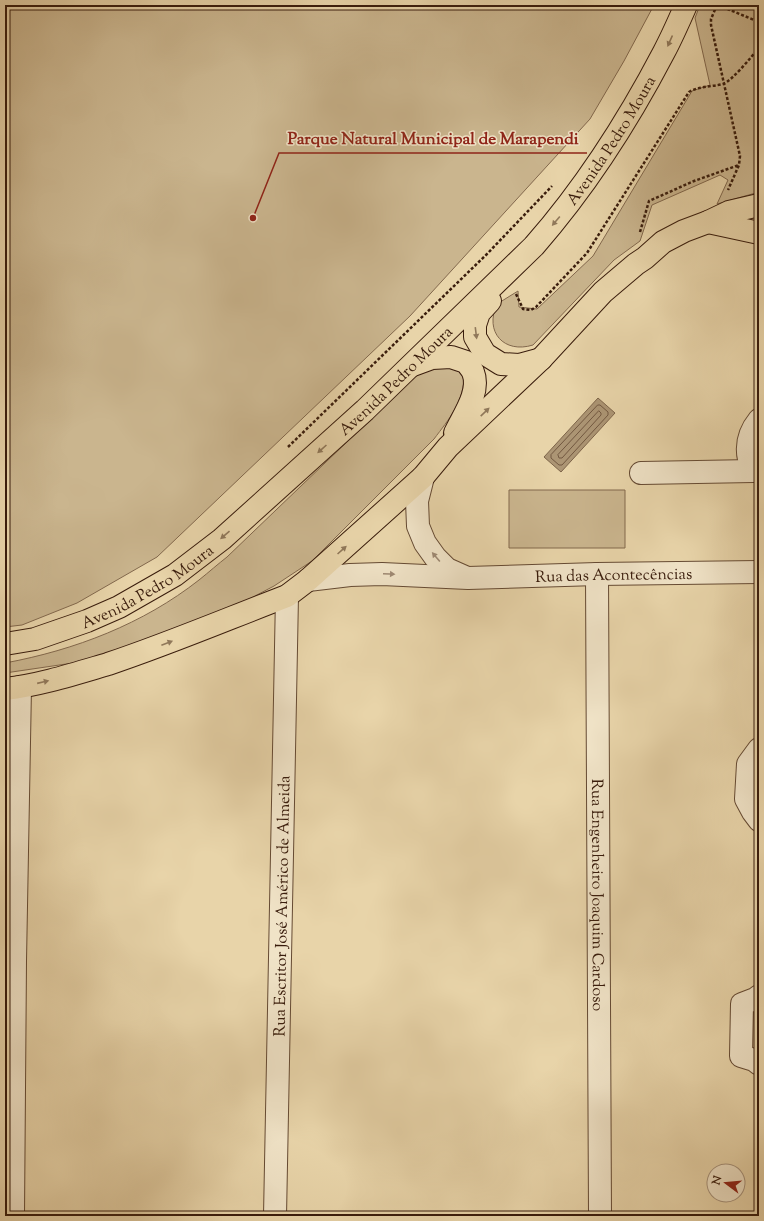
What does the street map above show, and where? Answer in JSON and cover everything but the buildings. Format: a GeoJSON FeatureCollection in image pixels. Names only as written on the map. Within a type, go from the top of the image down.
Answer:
{"type":"FeatureCollection","features":[{"type":"Feature","properties":{"kind":"main road","name":"Avenida Pedro Moura"},"geometry":{"type":"LineString","coordinates":[[5,644],[35,639],[87,621],[119,607],[175,575],[227,534],[365,410],[534,246],[558,218],[623,126],[665,51],[686,5]]}},
{"type":"Feature","properties":{"kind":"main road"},"geometry":{"type":"LineString","coordinates":[[12,688],[72,675],[134,655],[286,596],[308,580],[423,477],[448,447],[541,359],[603,292],[636,264],[646,258],[663,242],[684,231],[729,212],[759,205]]}},
{"type":"Feature","properties":{"kind":"main road"},"geometry":{"type":"LineString","coordinates":[[708,222],[759,233]]}},
{"type":"Feature","properties":{"kind":"main road"},"geometry":{"type":"LineString","coordinates":[[534,246],[526,265],[479,313],[475,325],[476,337],[485,354],[501,364],[519,365],[541,359]]}},
{"type":"Feature","properties":{"kind":"main road"},"geometry":{"type":"LineString","coordinates":[[413,364],[432,358],[451,357],[466,362],[473,373],[475,385],[473,397],[448,447]]}},
{"type":"Feature","properties":{"kind":"street"},"geometry":{"type":"LineString","coordinates":[[756,471],[748,460],[749,439],[752,429],[759,420]]}},
{"type":"Feature","properties":{"kind":"street"},"geometry":{"type":"LineString","coordinates":[[641,473],[756,471]]}},
{"type":"Feature","properties":{"kind":"street","name":"Rua das Acontecências"},"geometry":{"type":"LineString","coordinates":[[423,477],[417,501],[418,526],[425,543],[447,569],[468,578]]}},
{"type":"Feature","properties":{"kind":"street","name":"Rua das Acontecências"},"geometry":{"type":"LineString","coordinates":[[308,580],[350,575],[382,574],[468,578],[596,574],[759,572]]}},
{"type":"Feature","properties":{"kind":"street","name":"Rua Engenheiro Joaquim Cardoso"},"geometry":{"type":"LineString","coordinates":[[596,574],[600,1216]]}},
{"type":"Feature","properties":{"kind":"street","name":"Rua Escritor José Américo de Almeida"},"geometry":{"type":"LineString","coordinates":[[275,1216],[286,596]]}},
{"type":"Feature","properties":{"kind":"street"},"geometry":{"type":"LineString","coordinates":[[12,688],[15,969],[13,1216]]}},
{"type":"Feature","properties":{"kind":"street"},"geometry":{"type":"LineString","coordinates":[[759,749],[748,764],[746,800],[759,820]]}},
{"type":"Feature","properties":{"kind":"street"},"geometry":{"type":"LineString","coordinates":[[759,996],[742,1004],[741,1056],[754,1060],[759,1064]]}},
{"type":"Feature","properties":{"kind":"path"},"geometry":{"type":"LineString","coordinates":[[727,193],[740,165],[740,156],[711,25],[711,18],[717,5],[759,22]]}},
{"type":"Feature","properties":{"kind":"path"},"geometry":{"type":"LineString","coordinates":[[510,282],[523,309],[531,310],[536,307],[587,253],[689,92],[695,89],[724,83],[731,78],[759,48]]}},
{"type":"Feature","properties":{"kind":"path"},"geometry":{"type":"LineString","coordinates":[[646,258],[637,242],[649,202],[694,181],[740,165]]}},
{"type":"Feature","properties":{"kind":"path"},"geometry":{"type":"LineString","coordinates":[[285,450],[487,254],[552,185]]}},
{"type":"Feature","properties":{"kind":"shaded area"},"geometry":{"type":"Polygon","coordinates":[[[5,5],[654,5],[624,61],[590,119],[410,316],[157,557],[77,603],[22,625],[5,627],[5,5]]]}},
{"type":"Feature","properties":{"kind":"shaded area"},"geometry":{"type":"Polygon","coordinates":[[[700,5],[759,5],[759,192],[717,204],[728,180],[720,175],[652,205],[640,241],[614,260],[533,345],[523,347],[505,343],[495,332],[493,323],[497,304],[518,291],[519,307],[537,309],[593,256],[692,91],[710,85],[695,18],[700,5]]]}},
{"type":"Feature","properties":{"kind":"shaded area"},"geometry":{"type":"Polygon","coordinates":[[[452,365],[464,375],[463,385],[455,410],[445,424],[434,439],[312,561],[274,586],[234,607],[151,642],[73,663],[5,673],[5,663],[31,658],[82,643],[131,622],[155,610],[177,596],[227,557],[423,369],[452,365]]]}},
{"type":"Feature","properties":{"kind":"shaded area"},"geometry":{"type":"Polygon","coordinates":[[[509,490],[625,490],[625,548],[509,548],[509,490]]]}},
{"type":"Feature","properties":{"kind":"shaded area"},"geometry":{"type":"Polygon","coordinates":[[[5,729],[7,863],[5,920],[5,729]]]}},
{"type":"Feature","properties":{"kind":"water"},"geometry":{"type":"Polygon","coordinates":[[[598,398],[615,413],[561,472],[544,457],[598,398]]]}},
{"type":"Feature","properties":{"kind":"place","name":"Parque Natural Municipal de Marapendi"},"geometry":{"type":"Point","coordinates":[253,218]}}]}
